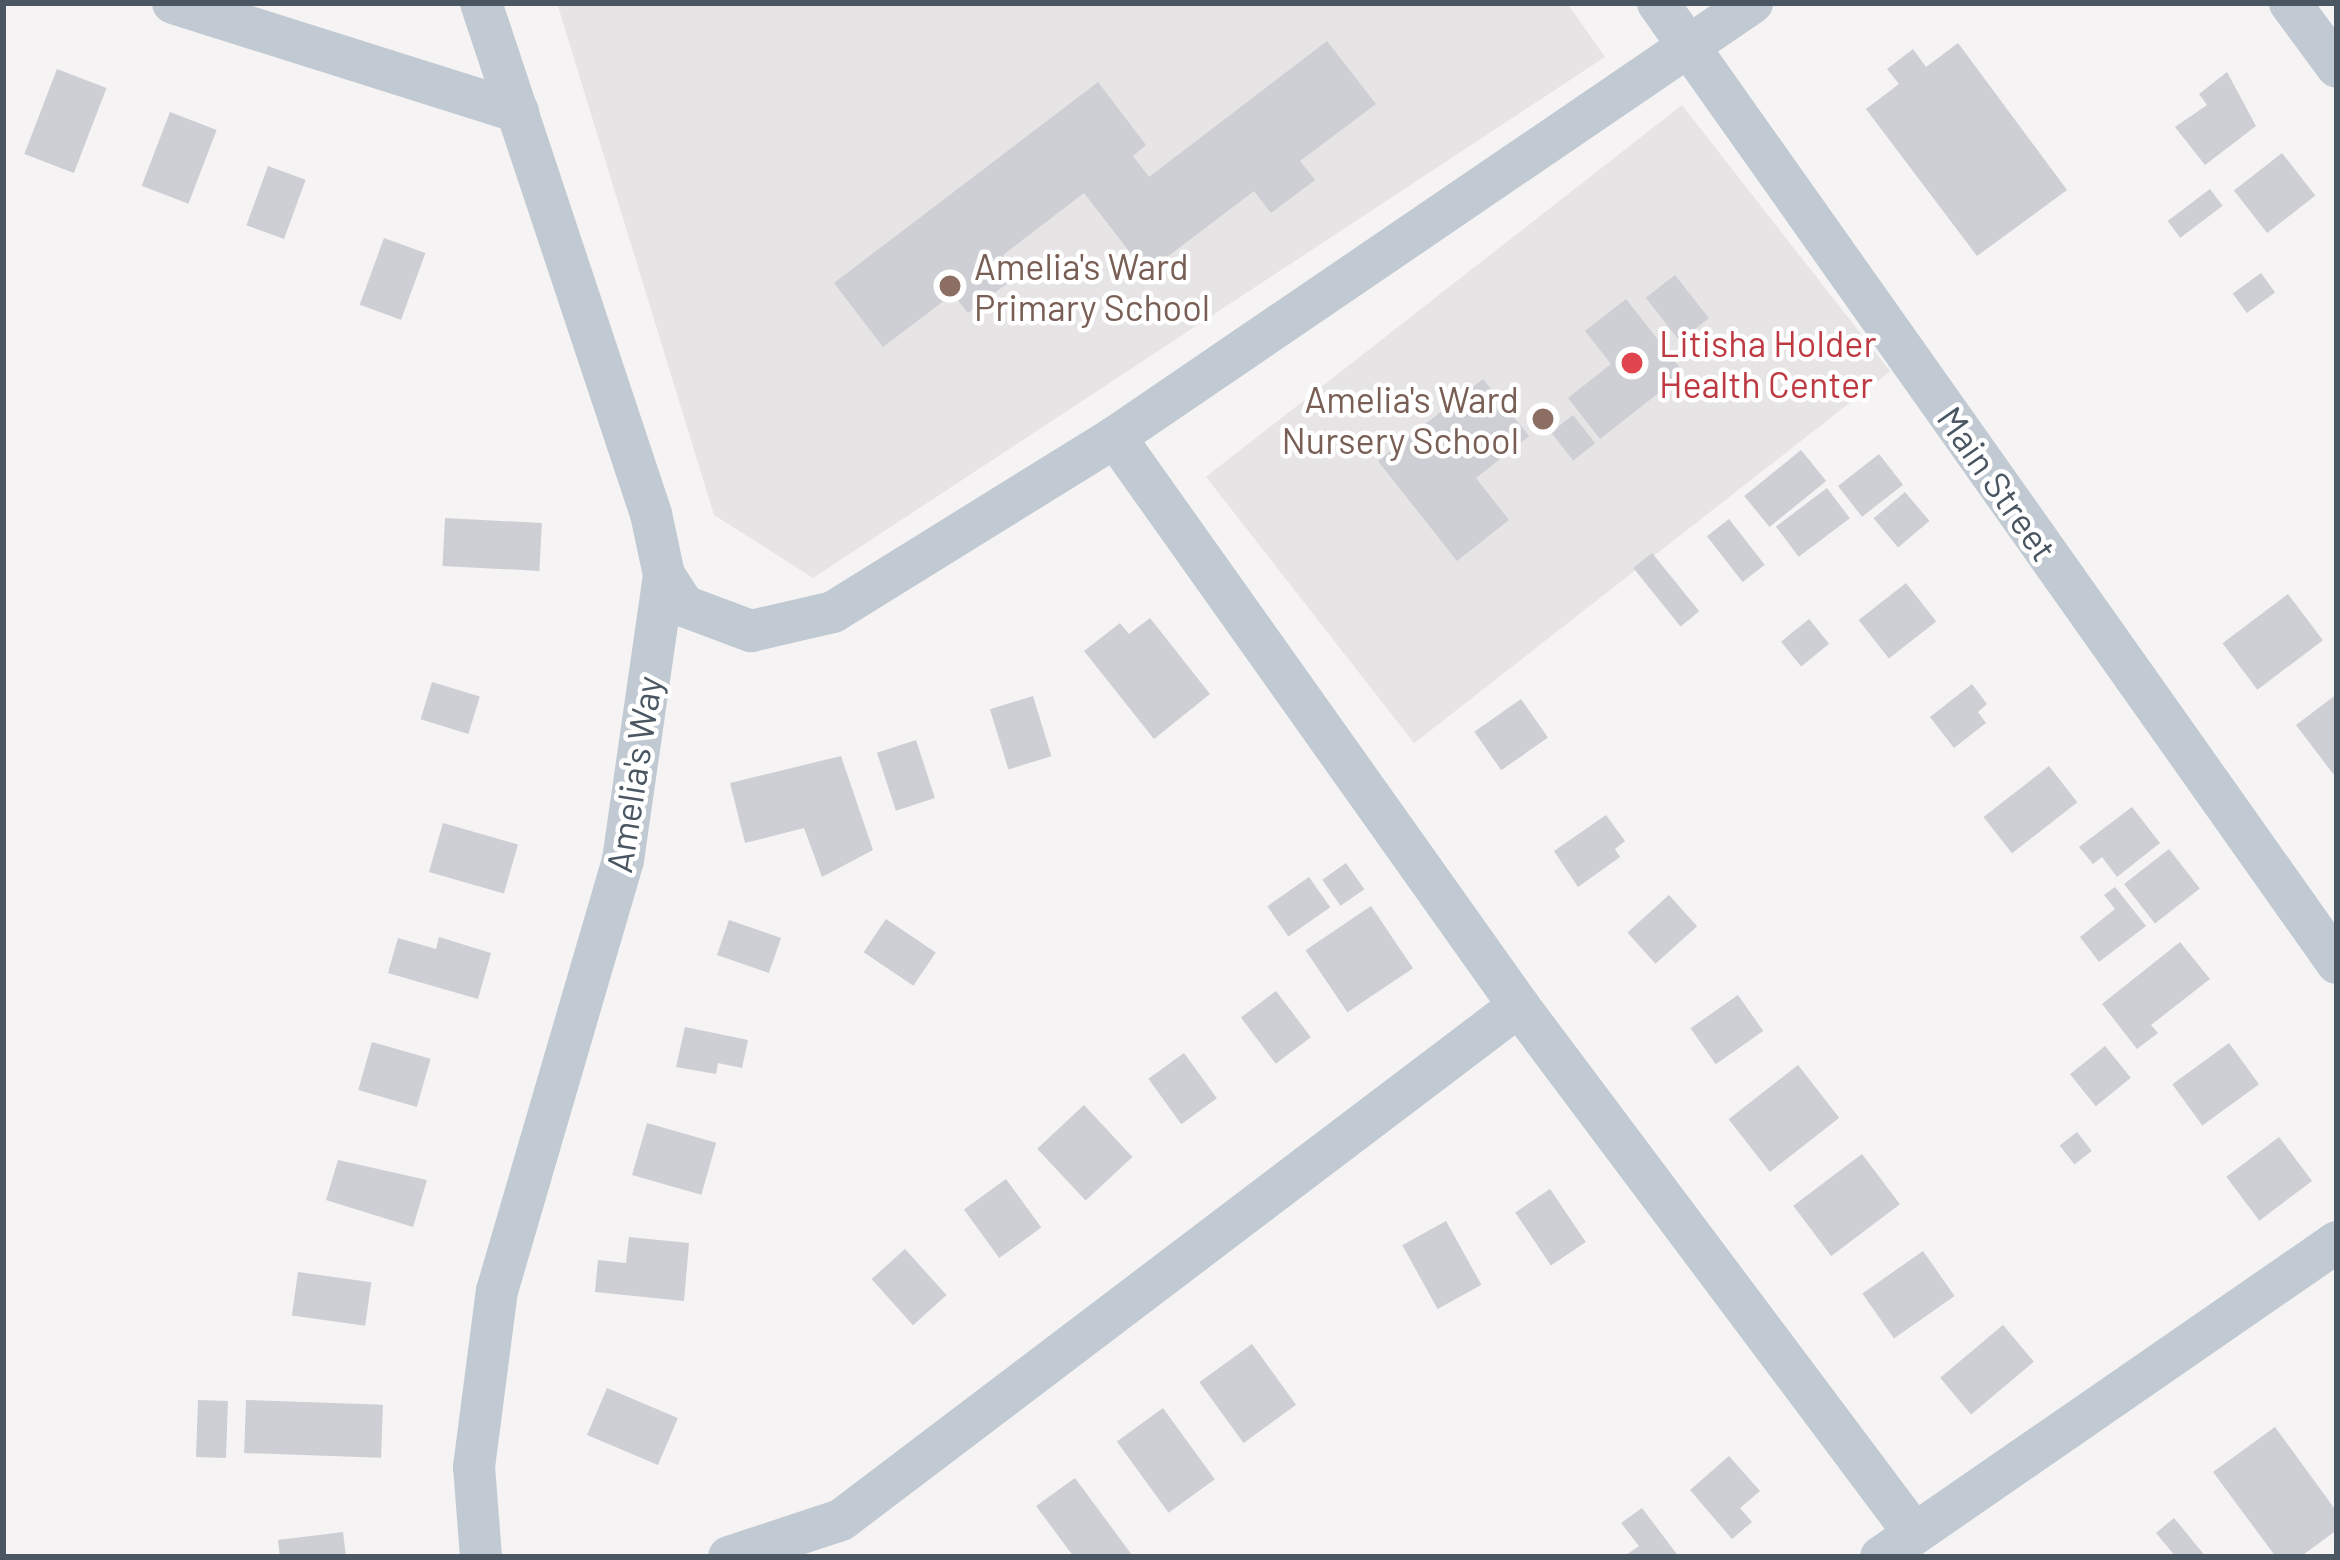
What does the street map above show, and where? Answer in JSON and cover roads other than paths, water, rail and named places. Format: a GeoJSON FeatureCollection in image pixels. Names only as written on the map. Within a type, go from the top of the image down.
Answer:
{"type":"FeatureCollection","features":[{"type":"Feature","properties":{"kind":"street"},"geometry":{"type":"LineString","coordinates":[[172,3],[518,112]]}},
{"type":"Feature","properties":{"kind":"street","name":"Amelia's Way"},"geometry":{"type":"LineString","coordinates":[[481,3],[652,514],[664,575],[623,860],[496,1291],[474,1467],[481,1557]]}},
{"type":"Feature","properties":{"kind":"street","name":"Main Street"},"geometry":{"type":"LineString","coordinates":[[1658,3],[2337,963]]}},
{"type":"Feature","properties":{"kind":"street"},"geometry":{"type":"LineString","coordinates":[[664,575],[684,607],[751,631],[789,626],[919,565],[1752,3]]}},
{"type":"Feature","properties":{"kind":"street"},"geometry":{"type":"LineString","coordinates":[[2290,3],[2337,67]]}},
{"type":"Feature","properties":{"kind":"street"},"geometry":{"type":"LineString","coordinates":[[1115,436],[1898,1545],[2337,1243]]}},
{"type":"Feature","properties":{"kind":"street"},"geometry":{"type":"LineString","coordinates":[[729,1557],[841,1520],[1520,1006]]}},
{"type":"Feature","properties":{"kind":"place","name":"Amelia's Ward Primary School"},"geometry":{"type":"Point","coordinates":[950,286]}},
{"type":"Feature","properties":{"kind":"place","name":"Litisha Holder Health Center"},"geometry":{"type":"Point","coordinates":[1632,363]}},
{"type":"Feature","properties":{"kind":"place","name":"Amelia's Ward Nursery School"},"geometry":{"type":"Point","coordinates":[1543,419]}}]}
